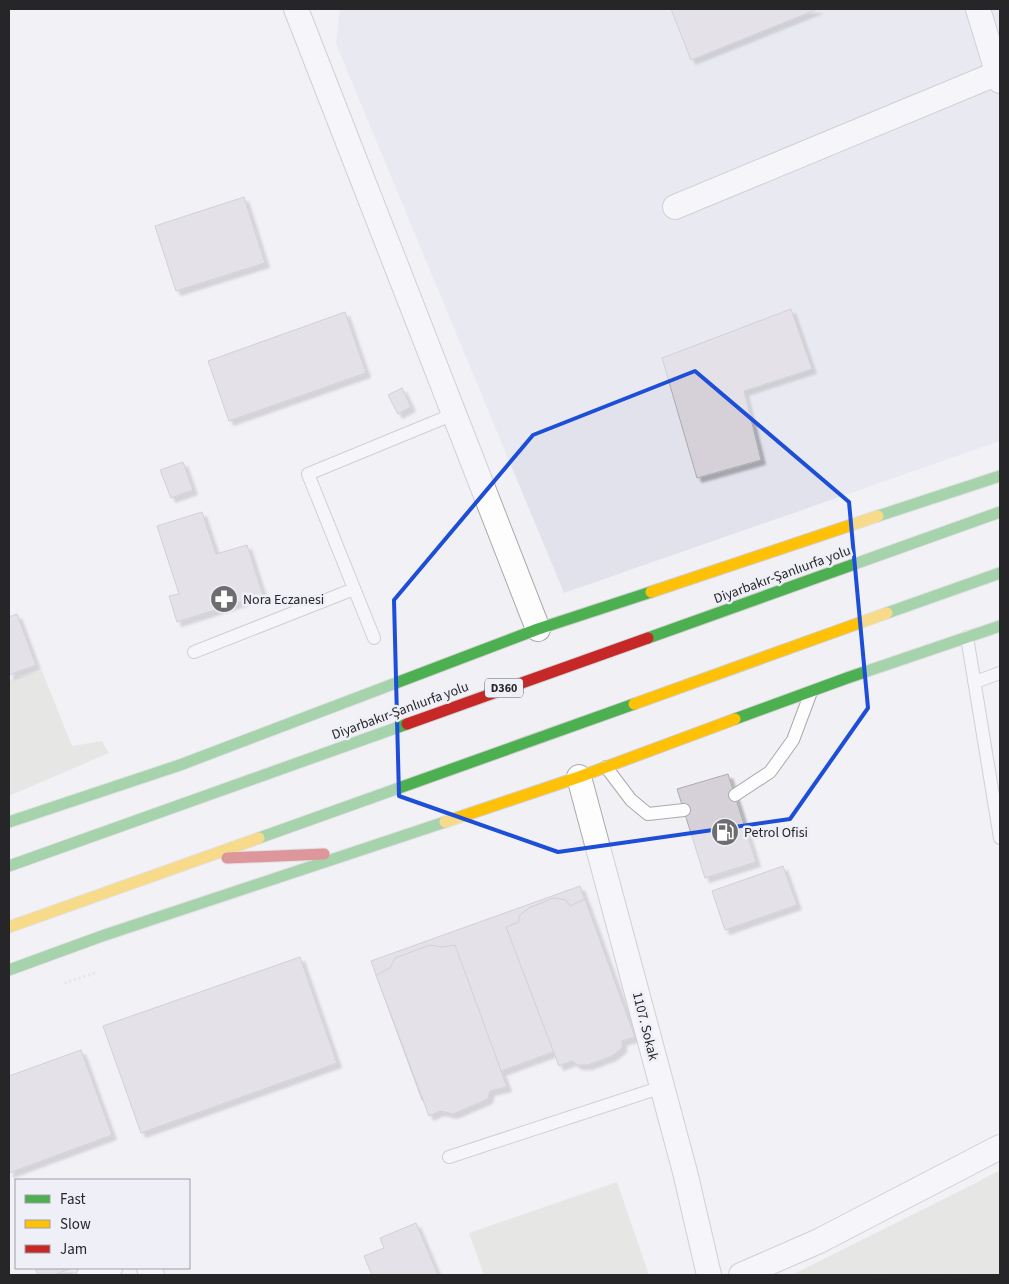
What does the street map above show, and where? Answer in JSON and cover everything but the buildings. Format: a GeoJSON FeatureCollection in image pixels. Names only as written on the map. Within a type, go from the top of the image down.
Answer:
{"type":"FeatureCollection","features":[{"type":"Feature","properties":{"kind":"highway"},"geometry":{"type":"LineString","coordinates":[[9,822],[180,765],[538,629],[1000,476]]}},
{"type":"Feature","properties":{"kind":"highway","name":"Diyarbakır-Şanlıurfa yolu"},"geometry":{"type":"LineString","coordinates":[[9,866],[1000,512]]}},
{"type":"Feature","properties":{"kind":"highway"},"geometry":{"type":"LineString","coordinates":[[9,927],[1000,573]]}},
{"type":"Feature","properties":{"kind":"highway"},"geometry":{"type":"LineString","coordinates":[[9,970],[102,936],[356,853],[579,777],[812,691],[1000,626]]}},
{"type":"Feature","properties":{"kind":"highway"},"geometry":{"type":"LineString","coordinates":[[352,730],[429,715]]}},
{"type":"Feature","properties":{"kind":"highway"},"geometry":{"type":"LineString","coordinates":[[180,765],[247,752]]}},
{"type":"Feature","properties":{"kind":"highway"},"geometry":{"type":"LineString","coordinates":[[200,858],[356,853]]}},
{"type":"Feature","properties":{"kind":"street"},"geometry":{"type":"LineString","coordinates":[[296,9],[538,629]]}},
{"type":"Feature","properties":{"kind":"street"},"geometry":{"type":"LineString","coordinates":[[675,207],[999,75],[978,9]]}},
{"type":"Feature","properties":{"kind":"street","name":"1107. Sokak"},"geometry":{"type":"LineString","coordinates":[[579,777],[685,1172],[709,1275]]}},
{"type":"Feature","properties":{"kind":"street"},"geometry":{"type":"LineString","coordinates":[[741,1275],[820,1241],[1000,1147]]}},
{"type":"Feature","properties":{"kind":"street"},"geometry":{"type":"LineString","coordinates":[[89,1275],[107,1269]]}},
{"type":"Feature","properties":{"kind":"lane"},"geometry":{"type":"LineString","coordinates":[[374,638],[308,474],[454,414]]}},
{"type":"Feature","properties":{"kind":"lane"},"geometry":{"type":"LineString","coordinates":[[194,652],[354,589]]}},
{"type":"Feature","properties":{"kind":"lane"},"geometry":{"type":"LineString","coordinates":[[967,637],[1000,838]]}},
{"type":"Feature","properties":{"kind":"lane"},"geometry":{"type":"LineString","coordinates":[[975,682],[1000,673]]}},
{"type":"Feature","properties":{"kind":"lane"},"geometry":{"type":"LineString","coordinates":[[735,795],[770,772],[793,740],[812,691]]}},
{"type":"Feature","properties":{"kind":"lane"},"geometry":{"type":"LineString","coordinates":[[606,767],[631,800],[648,814],[684,810]]}},
{"type":"Feature","properties":{"kind":"lane"},"geometry":{"type":"LineString","coordinates":[[449,1157],[662,1087]]}},
{"type":"Feature","properties":{"kind":"path"},"geometry":{"type":"LineString","coordinates":[[64,983],[95,973]]}},
{"type":"Feature","properties":{"kind":"path"},"geometry":{"type":"LineString","coordinates":[[874,1275],[1000,1212]]}},
{"type":"Feature","properties":{"kind":"path"},"geometry":{"type":"LineString","coordinates":[[870,1245],[942,1275]]}},
{"type":"Feature","properties":{"kind":"path"},"geometry":{"type":"LineString","coordinates":[[958,1275],[1000,1254]]}},
{"type":"Feature","properties":{"kind":"highlighted area"},"geometry":{"type":"Polygon","coordinates":[[[695,371],[849,502],[868,708],[790,819],[558,852],[399,796],[394,600],[533,435],[695,371]]]}},
{"type":"Feature","properties":{"kind":"shaded area"},"geometry":{"type":"Polygon","coordinates":[[[340,9],[1000,9],[1000,441],[564,593],[336,44],[340,9]]]}},
{"type":"Feature","properties":{"kind":"shaded area"},"geometry":{"type":"Polygon","coordinates":[[[42,671],[72,746],[102,741],[109,753],[9,796],[9,680],[42,671]]]}},
{"type":"Feature","properties":{"kind":"shaded area"},"geometry":{"type":"Polygon","coordinates":[[[1000,1170],[1000,1275],[792,1275],[974,1184],[1000,1170]]]}},
{"type":"Feature","properties":{"kind":"shaded area"},"geometry":{"type":"Polygon","coordinates":[[[617,1182],[649,1275],[484,1275],[469,1233],[617,1182]]]}},
{"type":"Feature","properties":{"kind":"traffic: fast"},"geometry":{"type":"LineString","coordinates":[[878,516],[1000,476]]}},
{"type":"Feature","properties":{"kind":"traffic: fast"},"geometry":{"type":"LineString","coordinates":[[648,638],[1000,512]]}},
{"type":"Feature","properties":{"kind":"traffic: fast"},"geometry":{"type":"LineString","coordinates":[[887,613],[1000,573]]}},
{"type":"Feature","properties":{"kind":"traffic: fast"},"geometry":{"type":"LineString","coordinates":[[9,822],[180,765],[538,629],[651,592]]}},
{"type":"Feature","properties":{"kind":"traffic: fast"},"geometry":{"type":"LineString","coordinates":[[735,719],[847,678],[1000,626]]}},
{"type":"Feature","properties":{"kind":"traffic: fast"},"geometry":{"type":"LineString","coordinates":[[259,838],[634,704]]}},
{"type":"Feature","properties":{"kind":"traffic: fast"},"geometry":{"type":"LineString","coordinates":[[9,866],[407,724]]}},
{"type":"Feature","properties":{"kind":"traffic: fast"},"geometry":{"type":"LineString","coordinates":[[9,970],[102,936],[445,822]]}},
{"type":"Feature","properties":{"kind":"traffic: slow"},"geometry":{"type":"LineString","coordinates":[[651,592],[878,516]]}},
{"type":"Feature","properties":{"kind":"traffic: slow"},"geometry":{"type":"LineString","coordinates":[[634,704],[887,613]]}},
{"type":"Feature","properties":{"kind":"traffic: slow"},"geometry":{"type":"LineString","coordinates":[[445,822],[579,777],[735,719]]}},
{"type":"Feature","properties":{"kind":"traffic: slow"},"geometry":{"type":"LineString","coordinates":[[9,927],[259,838]]}},
{"type":"Feature","properties":{"kind":"traffic: jam"},"geometry":{"type":"LineString","coordinates":[[407,724],[648,638]]}},
{"type":"Feature","properties":{"kind":"traffic: jam"},"geometry":{"type":"LineString","coordinates":[[227,858],[324,854]]}},
{"type":"Feature","properties":{"kind":"place","name":"Nora Eczanesi"},"geometry":{"type":"Point","coordinates":[224,599]}},
{"type":"Feature","properties":{"kind":"place","name":"Petrol Ofisi"},"geometry":{"type":"Point","coordinates":[725,832]}}]}
